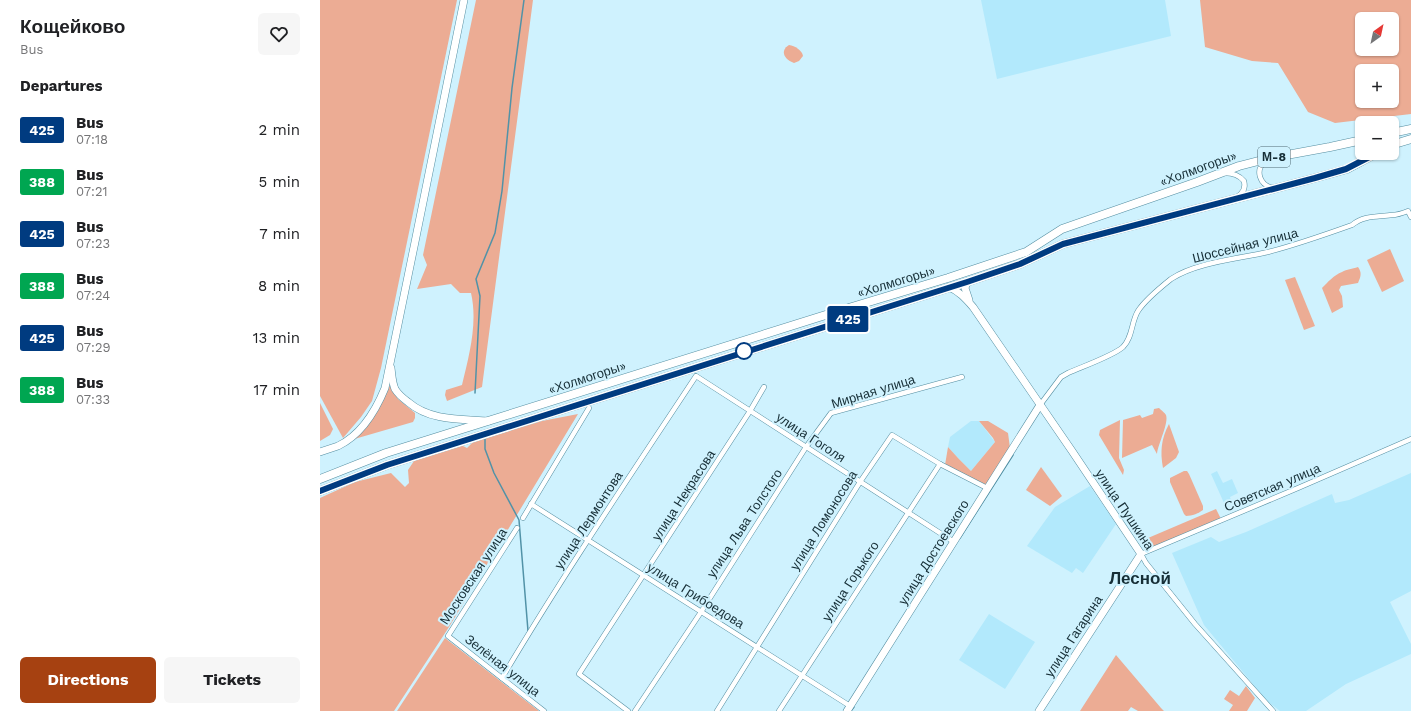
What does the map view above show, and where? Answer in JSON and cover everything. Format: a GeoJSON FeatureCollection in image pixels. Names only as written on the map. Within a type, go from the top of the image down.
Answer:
{"type":"FeatureCollection","features":[{"type":"Feature","properties":{"kind":"highway"},"geometry":{"type":"LineString","coordinates":[[1399,132],[1411,129]]}},
{"type":"Feature","properties":{"kind":"highway"},"geometry":{"type":"LineString","coordinates":[[1399,143],[1411,140]]}},
{"type":"Feature","properties":{"kind":"highway","name":"«Холмогоры»"},"geometry":{"type":"LineString","coordinates":[[320,479],[386,453],[488,420],[948,278],[1026,252],[1062,229],[1097,218],[1239,166],[1270,158],[1355,141]]}},
{"type":"Feature","properties":{"kind":"highway","name":"«Холмогоры»"},"geometry":{"type":"LineString","coordinates":[[320,491],[387,465],[967,282],[1020,264],[1063,244],[1279,188],[1346,169],[1363,160]]}},
{"type":"Feature","properties":{"kind":"street"},"geometry":{"type":"LineString","coordinates":[[320,452],[338,446],[350,439],[366,422],[378,404],[385,388],[464,0]]}},
{"type":"Feature","properties":{"kind":"street"},"geometry":{"type":"LineString","coordinates":[[1270,158],[1264,161],[1260,167],[1260,177],[1263,183],[1268,187],[1279,188]]}},
{"type":"Feature","properties":{"kind":"street"},"geometry":{"type":"LineString","coordinates":[[1220,173],[1235,174],[1244,181],[1245,188],[1243,192],[1239,196],[1230,200]]}},
{"type":"Feature","properties":{"kind":"street","name":"Шоссейная улица"},"geometry":{"type":"LineString","coordinates":[[1040,405],[1061,377],[1114,353],[1123,347],[1129,339],[1138,310],[1172,279],[1188,271],[1213,263],[1269,252],[1352,225],[1370,216],[1394,215],[1408,211],[1411,216]]}},
{"type":"Feature","properties":{"kind":"street"},"geometry":{"type":"LineString","coordinates":[[967,282],[965,288],[973,308]]}},
{"type":"Feature","properties":{"kind":"street"},"geometry":{"type":"LineString","coordinates":[[949,287],[963,296],[973,308]]}},
{"type":"Feature","properties":{"kind":"street","name":"улица Пушкина"},"geometry":{"type":"LineString","coordinates":[[973,308],[1146,563],[1195,624],[1273,711]]}},
{"type":"Feature","properties":{"kind":"street"},"geometry":{"type":"LineString","coordinates":[[390,362],[392,381],[396,389],[403,398],[415,408],[437,417],[488,420]]}},
{"type":"Feature","properties":{"kind":"street","name":"улица Гоголя"},"geometry":{"type":"LineString","coordinates":[[696,376],[954,542]]}},
{"type":"Feature","properties":{"kind":"street","name":"улица Лермонтова"},"geometry":{"type":"LineString","coordinates":[[502,678],[588,540],[696,376]]}},
{"type":"Feature","properties":{"kind":"street","name":"Мирная улица"},"geometry":{"type":"LineString","coordinates":[[806,447],[831,412],[962,377]]}},
{"type":"Feature","properties":{"kind":"street","name":"улица Некрасова"},"geometry":{"type":"LineString","coordinates":[[628,711],[578,674],[644,575],[764,387]]}},
{"type":"Feature","properties":{"kind":"street","name":"улица Достоевского"},"geometry":{"type":"LineString","coordinates":[[848,708],[1040,405]]}},
{"type":"Feature","properties":{"kind":"street"},"geometry":{"type":"LineString","coordinates":[[523,518],[589,408]]}},
{"type":"Feature","properties":{"kind":"street","name":"улица Ломоносова"},"geometry":{"type":"LineString","coordinates":[[717,711],[860,482],[892,435],[940,464],[987,488]]}},
{"type":"Feature","properties":{"kind":"street","name":"Советская улица"},"geometry":{"type":"LineString","coordinates":[[1141,554],[1411,440]]}},
{"type":"Feature","properties":{"kind":"street","name":"улица Льва Толстого"},"geometry":{"type":"LineString","coordinates":[[634,711],[701,612],[806,447]]}},
{"type":"Feature","properties":{"kind":"street","name":"улица Горького"},"geometry":{"type":"LineString","coordinates":[[779,711],[940,464]]}},
{"type":"Feature","properties":{"kind":"street","name":"улица Грибоедова"},"geometry":{"type":"LineString","coordinates":[[531,504],[757,646],[848,708]]}},
{"type":"Feature","properties":{"kind":"street","name":"Московская улица"},"geometry":{"type":"LineString","coordinates":[[448,636],[517,528]]}},
{"type":"Feature","properties":{"kind":"street","name":"улица Гагарина"},"geometry":{"type":"LineString","coordinates":[[1039,711],[1141,554]]}},
{"type":"Feature","properties":{"kind":"street","name":"Зелёная улица"},"geometry":{"type":"LineString","coordinates":[[448,636],[544,711]]}},
{"type":"Feature","properties":{"kind":"shaded area"},"geometry":{"type":"Polygon","coordinates":[[[320,0],[457,0],[381,368],[372,401],[361,417],[343,438],[320,396],[320,0]]]}},
{"type":"Feature","properties":{"kind":"shaded area"},"geometry":{"type":"Polygon","coordinates":[[[476,0],[533,0],[482,387],[447,401],[445,395],[446,390],[462,385],[467,363],[472,339],[474,316],[471,293],[460,293],[451,284],[417,289],[427,265],[423,255],[476,0]]]}},
{"type":"Feature","properties":{"kind":"shaded area"},"geometry":{"type":"Polygon","coordinates":[[[981,0],[1165,0],[1171,36],[997,79],[981,0]]]}},
{"type":"Feature","properties":{"kind":"shaded area"},"geometry":{"type":"Polygon","coordinates":[[[1200,0],[1411,0],[1411,114],[1394,116],[1355,116],[1355,121],[1335,123],[1308,112],[1278,63],[1252,61],[1205,47],[1200,0]]]}},
{"type":"Feature","properties":{"kind":"shaded area"},"geometry":{"type":"Polygon","coordinates":[[[789,45],[800,50],[803,56],[799,61],[794,63],[791,62],[784,55],[784,50],[789,45]]]}},
{"type":"Feature","properties":{"kind":"shaded area"},"geometry":{"type":"Polygon","coordinates":[[[1390,249],[1404,281],[1382,292],[1367,260],[1390,249]]]}},
{"type":"Feature","properties":{"kind":"shaded area"},"geometry":{"type":"Polygon","coordinates":[[[1358,267],[1361,275],[1358,283],[1341,286],[1339,290],[1342,296],[1343,307],[1332,313],[1322,288],[1339,273],[1358,267]]]}},
{"type":"Feature","properties":{"kind":"shaded area"},"geometry":{"type":"Polygon","coordinates":[[[1295,277],[1315,326],[1304,330],[1285,280],[1295,277]]]}},
{"type":"Feature","properties":{"kind":"shaded area"},"geometry":{"type":"Polygon","coordinates":[[[390,386],[398,399],[415,413],[413,422],[351,440],[388,387],[390,386]]]}},
{"type":"Feature","properties":{"kind":"shaded area"},"geometry":{"type":"Polygon","coordinates":[[[320,403],[333,429],[330,435],[320,441],[320,403]]]}},
{"type":"Feature","properties":{"kind":"shaded area"},"geometry":{"type":"Polygon","coordinates":[[[1159,408],[1166,415],[1167,419],[1157,454],[1152,445],[1122,458],[1123,420],[1140,415],[1142,418],[1153,414],[1154,409],[1159,408]]]}},
{"type":"Feature","properties":{"kind":"shaded area"},"geometry":{"type":"Polygon","coordinates":[[[578,414],[449,627],[394,711],[320,711],[320,498],[355,482],[391,473],[405,487],[409,483],[408,470],[416,458],[459,444],[467,448],[474,441],[542,421],[578,414]]]}},
{"type":"Feature","properties":{"kind":"shaded area"},"geometry":{"type":"Polygon","coordinates":[[[1120,420],[1119,458],[1124,470],[1123,475],[1099,435],[1100,430],[1120,420]]]}},
{"type":"Feature","properties":{"kind":"shaded area"},"geometry":{"type":"Polygon","coordinates":[[[971,421],[979,421],[995,442],[971,471],[948,447],[950,437],[971,421]]]}},
{"type":"Feature","properties":{"kind":"shaded area"},"geometry":{"type":"Polygon","coordinates":[[[979,421],[988,421],[1008,433],[1010,448],[986,485],[945,465],[948,447],[971,471],[995,442],[979,421]]]}},
{"type":"Feature","properties":{"kind":"shaded area"},"geometry":{"type":"Polygon","coordinates":[[[1169,424],[1179,452],[1176,458],[1163,468],[1162,446],[1164,435],[1169,424]]]}},
{"type":"Feature","properties":{"kind":"shaded area"},"geometry":{"type":"Polygon","coordinates":[[[1041,467],[1062,496],[1050,506],[1026,490],[1041,467]]]}},
{"type":"Feature","properties":{"kind":"shaded area"},"geometry":{"type":"Polygon","coordinates":[[[1187,471],[1189,474],[1203,506],[1203,510],[1188,516],[1184,514],[1170,482],[1170,478],[1187,471]]]}},
{"type":"Feature","properties":{"kind":"shaded area"},"geometry":{"type":"Polygon","coordinates":[[[1217,471],[1223,483],[1232,479],[1238,493],[1230,497],[1231,500],[1224,503],[1211,474],[1217,471]]]}},
{"type":"Feature","properties":{"kind":"shaded area"},"geometry":{"type":"Polygon","coordinates":[[[1411,473],[1411,591],[1390,602],[1411,644],[1411,654],[1346,684],[1306,711],[1280,711],[1267,701],[1204,625],[1172,553],[1211,537],[1219,542],[1246,532],[1332,494],[1335,503],[1349,500],[1411,473]]]}},
{"type":"Feature","properties":{"kind":"shaded area"},"geometry":{"type":"Polygon","coordinates":[[[1090,486],[1116,524],[1083,573],[1076,568],[1072,573],[1027,546],[1055,507],[1090,486]]]}},
{"type":"Feature","properties":{"kind":"shaded area"},"geometry":{"type":"Polygon","coordinates":[[[1216,509],[1221,519],[1152,547],[1143,544],[1141,541],[1216,509]]]}},
{"type":"Feature","properties":{"kind":"shaded area"},"geometry":{"type":"Polygon","coordinates":[[[989,614],[1035,642],[1005,689],[959,660],[989,614]]]}},
{"type":"Feature","properties":{"kind":"shaded area"},"geometry":{"type":"Polygon","coordinates":[[[445,638],[539,711],[397,711],[445,638]]]}},
{"type":"Feature","properties":{"kind":"shaded area"},"geometry":{"type":"Polygon","coordinates":[[[1116,655],[1164,711],[1138,711],[1131,707],[1128,711],[1080,711],[1116,655]]]}},
{"type":"Feature","properties":{"kind":"shaded area"},"geometry":{"type":"Polygon","coordinates":[[[1246,686],[1255,698],[1247,711],[1229,711],[1233,705],[1224,699],[1230,690],[1239,696],[1246,686]]]}},
{"type":"Feature","properties":{"kind":"waterway"},"geometry":{"type":"LineString","coordinates":[[475,393],[480,296],[476,279],[495,233],[502,191],[512,88],[524,0]]}},
{"type":"Feature","properties":{"kind":"waterway"},"geometry":{"type":"LineString","coordinates":[[485,437],[485,449],[494,473],[519,520],[528,631]]}},
{"type":"Feature","properties":{"kind":"waterway"},"geometry":{"type":"LineString","coordinates":[[960,538],[1013,455]]}},
{"type":"Feature","properties":{"kind":"waterway"},"geometry":{"type":"LineString","coordinates":[[851,711],[854,707]]}},
{"type":"Feature","properties":{"kind":"bus line","name":"425"},"geometry":{"type":"LineString","coordinates":[[320,491],[387,465],[967,282],[1020,264],[1063,244],[1315,178],[1346,169],[1363,160]]}},
{"type":"Feature","properties":{"kind":"district","name":"Лесной"},"geometry":{"type":"Point","coordinates":[1140,578]}}]}
